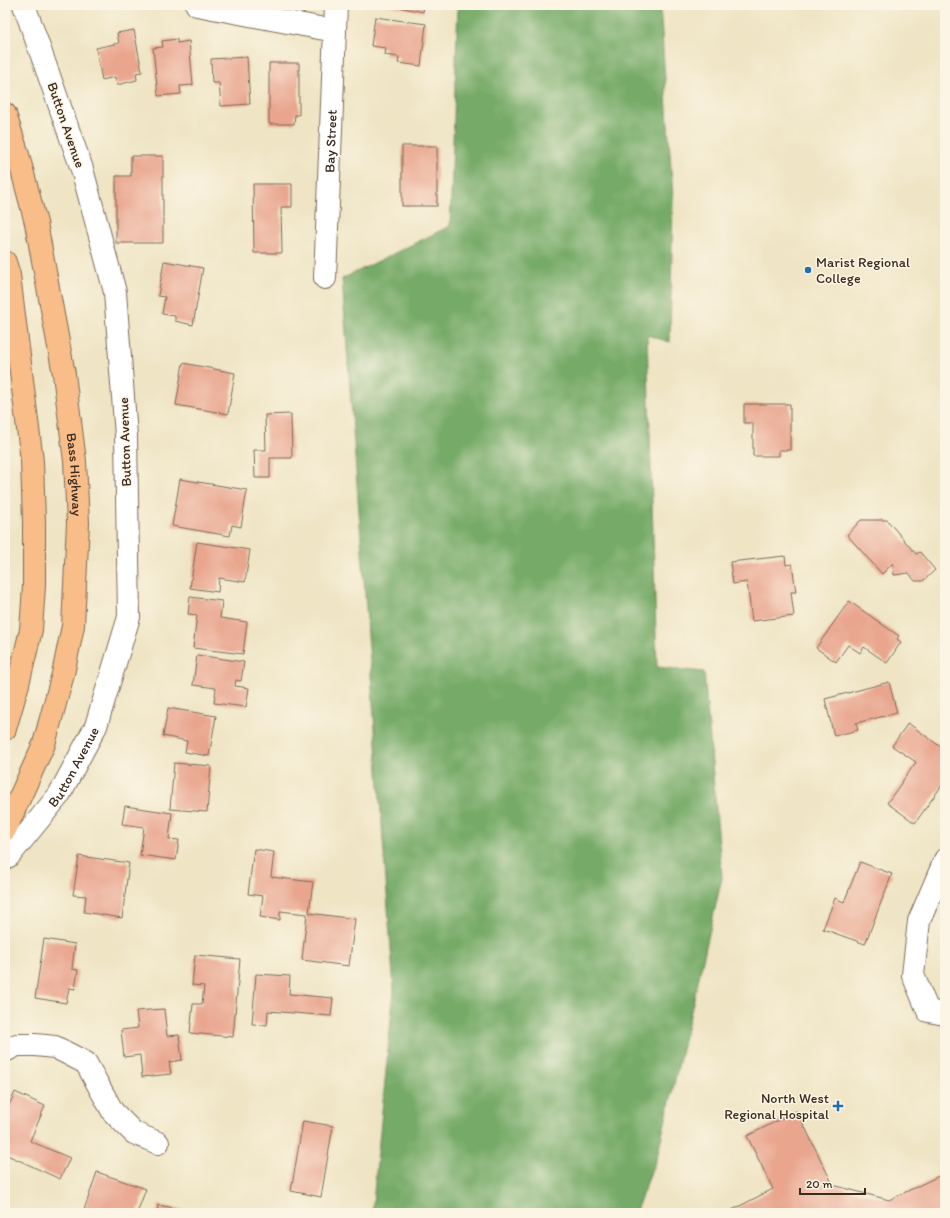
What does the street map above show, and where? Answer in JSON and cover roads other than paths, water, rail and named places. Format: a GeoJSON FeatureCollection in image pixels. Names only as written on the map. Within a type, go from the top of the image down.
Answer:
{"type":"FeatureCollection","features":[{"type":"Feature","properties":{"kind":"highway","name":"Bass Highway"},"geometry":{"type":"LineString","coordinates":[[5,114],[18,155],[36,224],[64,374],[75,461],[78,523],[73,626],[63,674],[44,744],[5,830]]}},
{"type":"Feature","properties":{"kind":"highway"},"geometry":{"type":"LineString","coordinates":[[5,262],[9,275],[32,461],[34,586],[30,630],[5,730]]}},
{"type":"Feature","properties":{"kind":"street","name":"Button Avenue"},"geometry":{"type":"LineString","coordinates":[[5,858],[9,856],[59,795],[96,726],[130,617],[126,436],[116,292],[82,169],[24,5]]}},
{"type":"Feature","properties":{"kind":"street"},"geometry":{"type":"LineString","coordinates":[[197,5],[335,31]]}},
{"type":"Feature","properties":{"kind":"street","name":"Bay Street"},"geometry":{"type":"LineString","coordinates":[[325,278],[336,5]]}},
{"type":"Feature","properties":{"kind":"street"},"geometry":{"type":"LineString","coordinates":[[936,1012],[913,975],[919,921],[945,860]]}},
{"type":"Feature","properties":{"kind":"street"},"geometry":{"type":"LineString","coordinates":[[5,1051],[17,1045],[55,1047],[86,1063],[113,1112],[134,1133],[158,1143]]}},
{"type":"Feature","properties":{"kind":"place","name":"Marist Regional College"},"geometry":{"type":"Point","coordinates":[808,270]}},
{"type":"Feature","properties":{"kind":"place","name":"North West Regional Hospital"},"geometry":{"type":"Point","coordinates":[838,1106]}}]}
